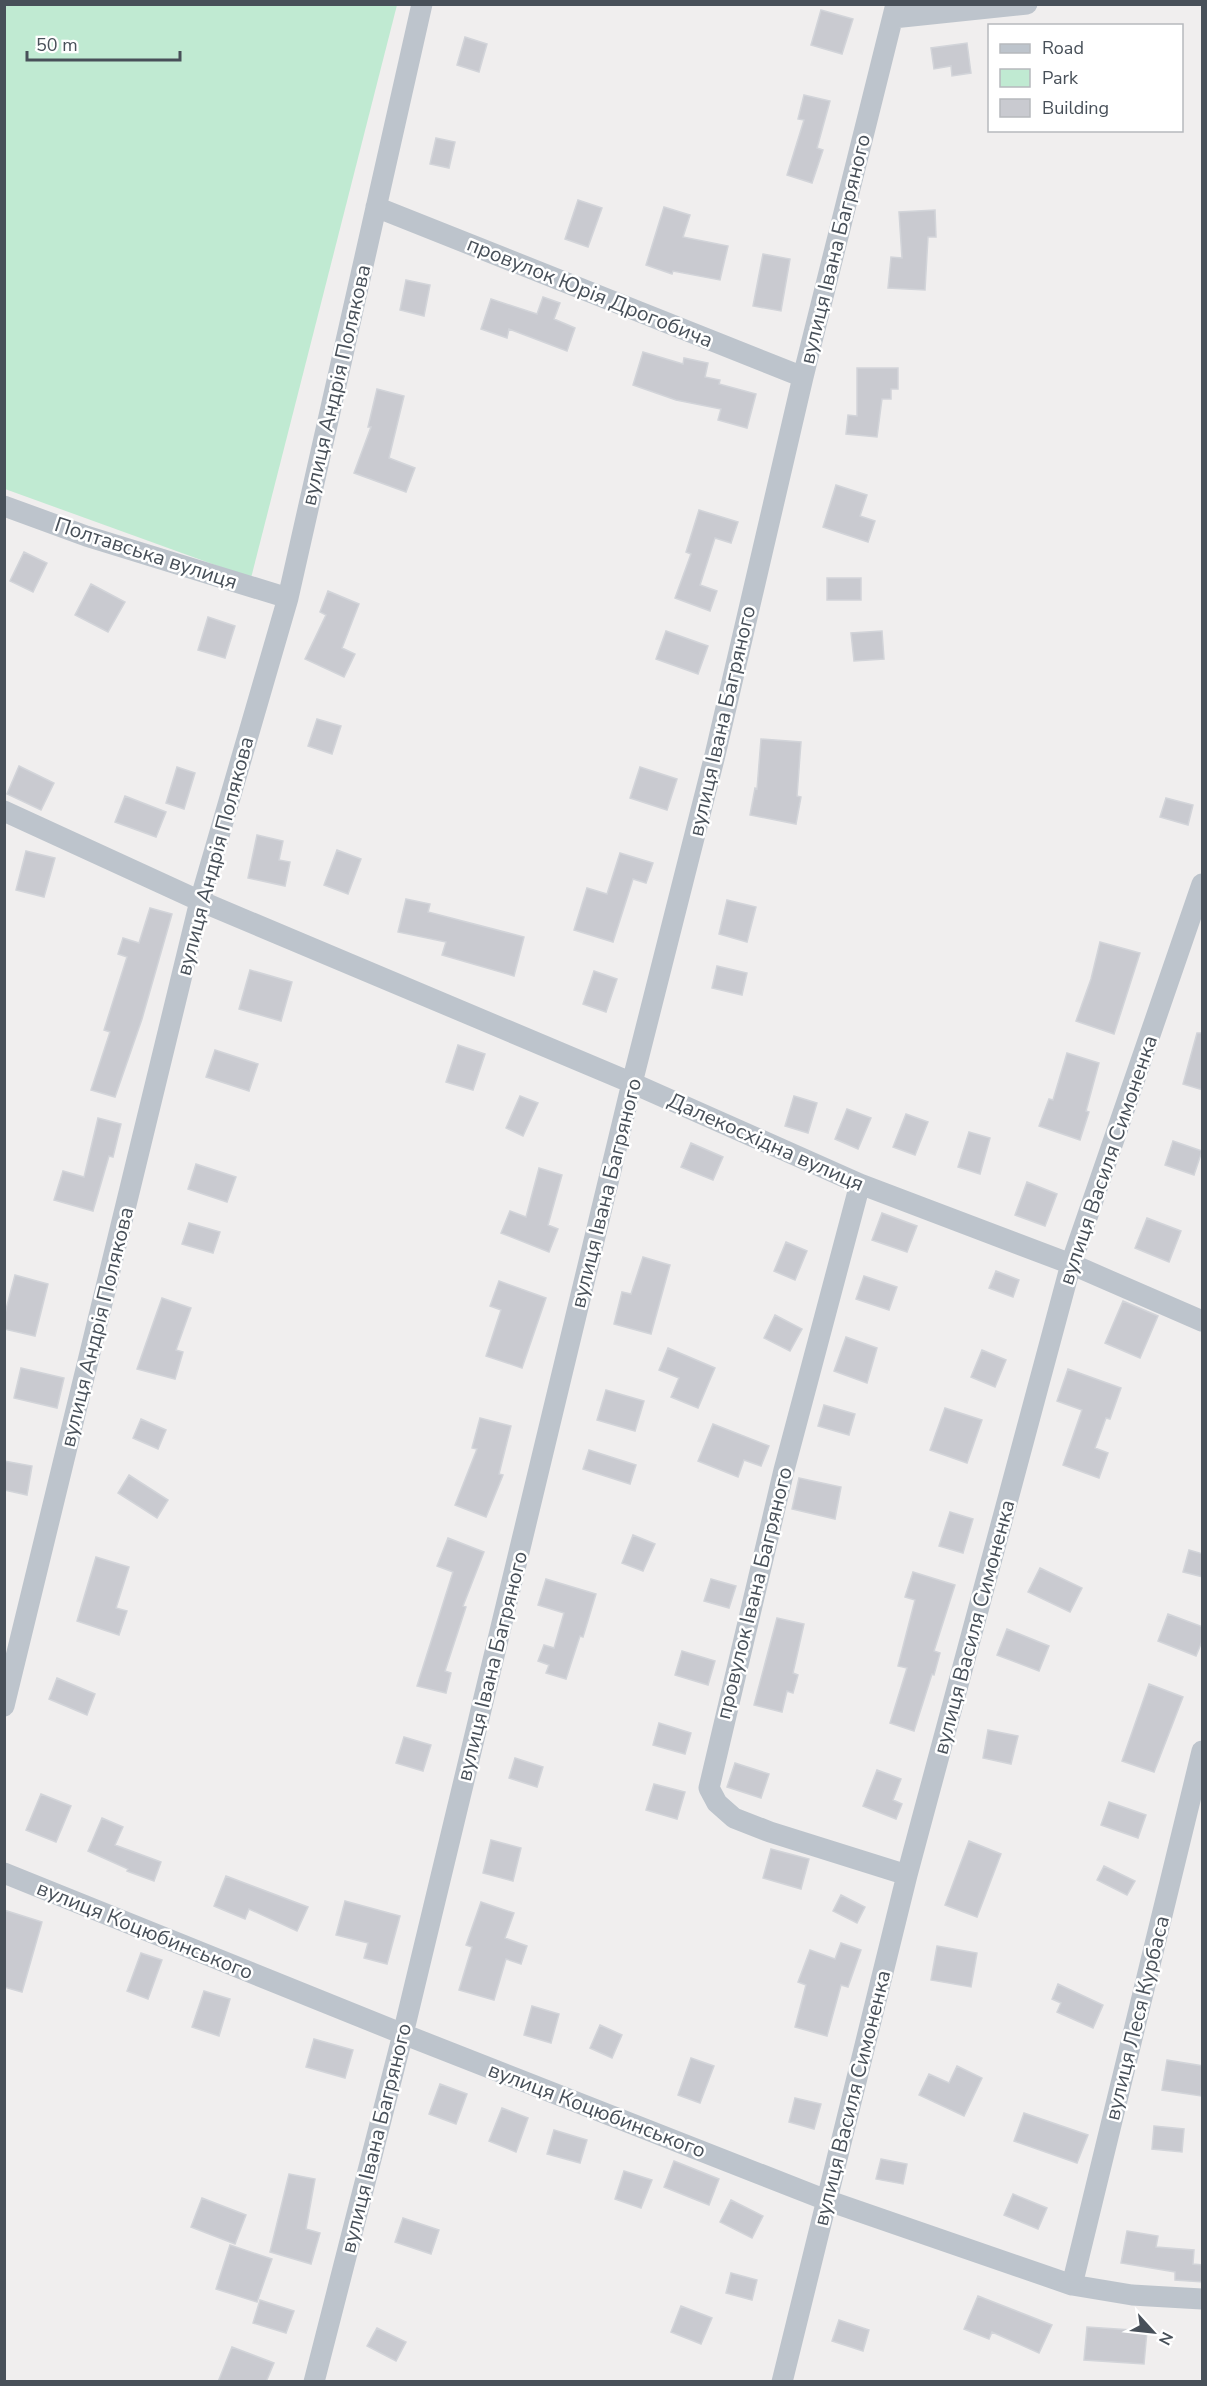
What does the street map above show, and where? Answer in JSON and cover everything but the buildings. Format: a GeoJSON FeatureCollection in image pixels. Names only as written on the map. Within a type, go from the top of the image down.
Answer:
{"type":"FeatureCollection","features":[{"type":"Feature","properties":{"kind":"street","name":"вулиця Андрія Полякова"},"geometry":{"type":"LineString","coordinates":[[4,1706],[7,1676],[200,902],[288,598],[422,4]]}},
{"type":"Feature","properties":{"kind":"street"},"geometry":{"type":"LineString","coordinates":[[895,11],[1027,4]]}},
{"type":"Feature","properties":{"kind":"street","name":"вулиця Івана Багряного"},"geometry":{"type":"LineString","coordinates":[[314,2382],[403,2034],[632,1083],[715,755],[803,377],[895,11]]}},
{"type":"Feature","properties":{"kind":"street","name":"провулок Юрія Дрогобича"},"geometry":{"type":"LineString","coordinates":[[376,207],[803,377]]}},
{"type":"Feature","properties":{"kind":"street","name":"Полтавська вулиця"},"geometry":{"type":"LineString","coordinates":[[4,506],[86,536],[288,598]]}},
{"type":"Feature","properties":{"kind":"street","name":"Далекосхідна вулиця"},"geometry":{"type":"LineString","coordinates":[[4,811],[200,902],[632,1083],[860,1184],[1071,1264],[1203,1321]]}},
{"type":"Feature","properties":{"kind":"street","name":"вулиця Василя Симоненка"},"geometry":{"type":"LineString","coordinates":[[782,2382],[907,1875],[1071,1264],[1203,884]]}},
{"type":"Feature","properties":{"kind":"street","name":"провулок Івана Багряного"},"geometry":{"type":"LineString","coordinates":[[860,1184],[784,1470],[709,1788],[717,1803],[734,1818],[770,1832],[907,1875]]}},
{"type":"Feature","properties":{"kind":"street","name":"вулиця Леся Курбаса"},"geometry":{"type":"LineString","coordinates":[[1072,2285],[1203,1751]]}},
{"type":"Feature","properties":{"kind":"street","name":"вулиця Коцюбинського"},"geometry":{"type":"LineString","coordinates":[[4,1873],[403,2034],[826,2200],[1072,2285],[1132,2295],[1203,2299]]}},
{"type":"Feature","properties":{"kind":"green space"},"geometry":{"type":"Polygon","coordinates":[[[5,5],[397,5],[251,578],[5,489],[5,5]]]}}]}
